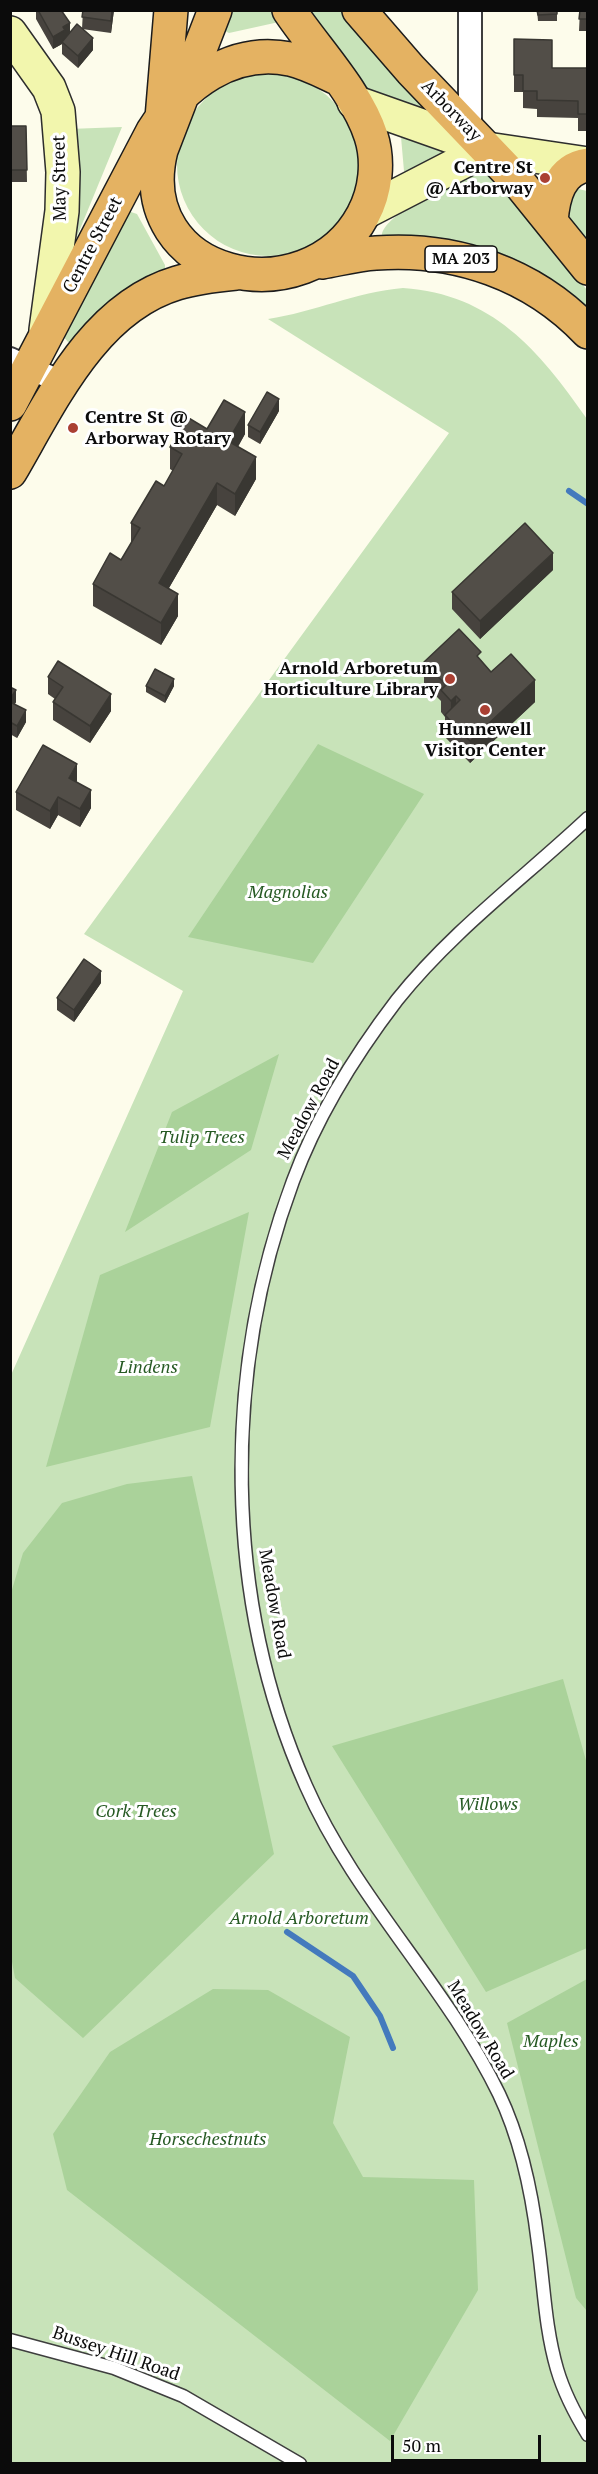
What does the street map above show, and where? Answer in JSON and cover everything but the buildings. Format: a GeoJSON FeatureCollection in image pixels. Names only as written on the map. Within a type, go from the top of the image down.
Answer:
{"type":"FeatureCollection","features":[{"type":"Feature","properties":{"kind":"highway"},"geometry":{"type":"LineString","coordinates":[[162,118],[171,10]]}},
{"type":"Feature","properties":{"kind":"highway"},"geometry":{"type":"LineString","coordinates":[[215,10],[159,159],[156,178],[159,204],[171,231],[188,250],[215,265],[241,272],[274,274],[314,264],[340,248],[365,212],[374,181],[375,155],[369,130],[346,90],[289,10]]}},
{"type":"Feature","properties":{"kind":"highway","name":"Arborway"},"geometry":{"type":"LineString","coordinates":[[359,10],[386,43],[551,220],[588,268]]}},
{"type":"Feature","properties":{"kind":"highway","name":"Centre Street"},"geometry":{"type":"LineString","coordinates":[[10,404],[20,363],[45,336],[162,118],[185,92],[213,71],[237,62],[262,57],[298,62],[346,90]]}},
{"type":"Feature","properties":{"kind":"highway"},"geometry":{"type":"LineString","coordinates":[[551,220],[553,200],[560,183],[576,168],[588,164]]}},
{"type":"Feature","properties":{"kind":"highway","name":"MA 203"},"geometry":{"type":"LineString","coordinates":[[314,264],[395,252],[435,254],[470,261],[503,272],[542,292],[588,332]]}},
{"type":"Feature","properties":{"kind":"highway"},"geometry":{"type":"LineString","coordinates":[[10,472],[63,383],[106,328],[136,303],[177,283],[241,272]]}},
{"type":"Feature","properties":{"kind":"main road","name":"May Street"},"geometry":{"type":"LineString","coordinates":[[10,33],[53,96],[59,124],[63,172],[61,227],[45,336]]}},
{"type":"Feature","properties":{"kind":"main road","name":"Centre Street"},"geometry":{"type":"LineString","coordinates":[[346,90],[478,140],[588,164]]}},
{"type":"Feature","properties":{"kind":"main road"},"geometry":{"type":"LineString","coordinates":[[365,212],[478,140]]}},
{"type":"Feature","properties":{"kind":"street"},"geometry":{"type":"LineString","coordinates":[[470,10],[478,140]]}},
{"type":"Feature","properties":{"kind":"street"},"geometry":{"type":"LineString","coordinates":[[20,363],[63,383]]}},
{"type":"Feature","properties":{"kind":"lane","name":"Meadow Road"},"geometry":{"type":"LineString","coordinates":[[588,818],[444,948],[397,1000],[335,1092],[295,1176],[276,1239],[254,1336],[243,1415],[242,1453],[247,1553],[259,1639],[274,1698],[294,1758],[322,1819],[355,1875],[468,2037],[502,2100],[530,2193],[539,2244],[545,2313],[556,2368],[570,2404],[588,2435]]}},
{"type":"Feature","properties":{"kind":"lane","name":"Bussey Hill Road"},"geometry":{"type":"LineString","coordinates":[[10,2340],[114,2368],[183,2396],[300,2463]]}},
{"type":"Feature","properties":{"kind":"green space"},"geometry":{"type":"Polygon","coordinates":[[[229,11],[277,11],[279,22],[229,33],[225,31],[229,11]]]}},
{"type":"Feature","properties":{"kind":"green space"},"geometry":{"type":"Polygon","coordinates":[[[305,11],[346,11],[433,113],[377,96],[362,84],[305,11]]]}},
{"type":"Feature","properties":{"kind":"green space"},"geometry":{"type":"Polygon","coordinates":[[[268,74],[303,81],[332,101],[352,130],[359,165],[352,200],[332,229],[303,249],[268,256],[233,249],[204,229],[184,200],[177,165],[184,130],[204,101],[233,81],[268,74]]]}},
{"type":"Feature","properties":{"kind":"green space"},"geometry":{"type":"Polygon","coordinates":[[[122,127],[71,251],[69,129],[122,127]]]}},
{"type":"Feature","properties":{"kind":"green space"},"geometry":{"type":"Polygon","coordinates":[[[406,134],[443,148],[441,157],[407,174],[404,171],[401,137],[406,134]]]}},
{"type":"Feature","properties":{"kind":"green space"},"geometry":{"type":"Polygon","coordinates":[[[470,173],[493,176],[587,290],[587,311],[382,236],[385,228],[405,210],[470,173]]]}},
{"type":"Feature","properties":{"kind":"green space"},"geometry":{"type":"Polygon","coordinates":[[[570,187],[587,191],[587,245],[566,218],[570,187]]]}},
{"type":"Feature","properties":{"kind":"green space"},"geometry":{"type":"Polygon","coordinates":[[[131,212],[137,214],[165,265],[165,271],[75,342],[68,342],[63,336],[124,214],[131,212]]]}},
{"type":"Feature","properties":{"kind":"green space","name":"Arnold Arboretum"},"geometry":{"type":"Polygon","coordinates":[[[403,288],[463,301],[488,314],[510,330],[551,370],[587,419],[587,2463],[11,2464],[11,1375],[183,991],[84,934],[449,433],[268,319],[386,290],[403,288]]]}},
{"type":"Feature","properties":{"kind":"green space","name":"Magnolias"},"geometry":{"type":"Polygon","coordinates":[[[318,744],[424,794],[313,963],[188,937],[318,744]]]}},
{"type":"Feature","properties":{"kind":"green space","name":"Tulip Trees"},"geometry":{"type":"Polygon","coordinates":[[[279,1054],[251,1150],[125,1232],[172,1112],[279,1054]]]}},
{"type":"Feature","properties":{"kind":"green space","name":"Lindens"},"geometry":{"type":"Polygon","coordinates":[[[249,1212],[210,1427],[46,1467],[100,1275],[249,1212]]]}},
{"type":"Feature","properties":{"kind":"green space","name":"Cork Trees"},"geometry":{"type":"Polygon","coordinates":[[[192,1476],[274,1854],[83,2038],[15,1978],[10,1951],[11,1593],[23,1553],[62,1503],[127,1484],[192,1476]]]}},
{"type":"Feature","properties":{"kind":"green space","name":"Willows"},"geometry":{"type":"Polygon","coordinates":[[[563,1679],[587,1764],[587,1948],[486,1992],[332,1746],[563,1679]]]}},
{"type":"Feature","properties":{"kind":"green space","name":"Maples"},"geometry":{"type":"Polygon","coordinates":[[[587,1979],[587,2311],[576,2298],[507,2023],[587,1979]]]}},
{"type":"Feature","properties":{"kind":"green space","name":"Horsechestnuts"},"geometry":{"type":"Polygon","coordinates":[[[213,1989],[268,1990],[350,2037],[333,2123],[363,2177],[474,2180],[478,2290],[390,2441],[67,2190],[53,2134],[110,2052],[213,1989]]]}},
{"type":"Feature","properties":{"kind":"waterway"},"geometry":{"type":"LineString","coordinates":[[569,491],[588,504]]}},
{"type":"Feature","properties":{"kind":"waterway"},"geometry":{"type":"LineString","coordinates":[[287,1932],[353,1976],[380,2016],[393,2048]]}},
{"type":"Feature","properties":{"kind":"place","name":"Centre St @ Arborway"},"geometry":{"type":"Point","coordinates":[545,178]}},
{"type":"Feature","properties":{"kind":"place","name":"Centre St @ Arborway Rotary"},"geometry":{"type":"Point","coordinates":[73,428]}},
{"type":"Feature","properties":{"kind":"place","name":"Arnold Arboretum Horticulture Library"},"geometry":{"type":"Point","coordinates":[450,679]}},
{"type":"Feature","properties":{"kind":"place","name":"Hunnewell Visitor Center"},"geometry":{"type":"Point","coordinates":[485,710]}}]}
